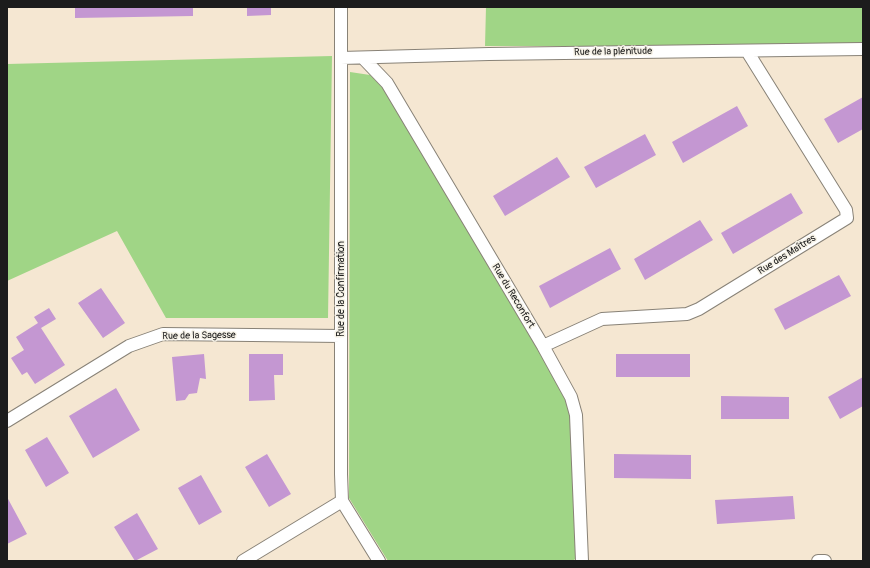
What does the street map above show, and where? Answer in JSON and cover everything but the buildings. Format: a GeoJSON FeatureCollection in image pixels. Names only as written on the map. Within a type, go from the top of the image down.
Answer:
{"type":"FeatureCollection","features":[{"type":"Feature","properties":{"kind":"street","name":"Rue de la Confirmation"},"geometry":{"type":"LineString","coordinates":[[341,7],[342,500]]}},
{"type":"Feature","properties":{"kind":"street","name":"Rue de la plénitude"},"geometry":{"type":"LineString","coordinates":[[341,58],[489,54],[863,49]]}},
{"type":"Feature","properties":{"kind":"street","name":"Rue des Maîtres"},"geometry":{"type":"LineString","coordinates":[[542,346],[602,319],[687,314],[698,309],[847,218],[846,210],[747,51]]}},
{"type":"Feature","properties":{"kind":"street","name":"Rue du Reconfort"},"geometry":{"type":"LineString","coordinates":[[363,58],[387,83],[571,397],[576,414],[582,561]]}},
{"type":"Feature","properties":{"kind":"street","name":"Rue de la Sagesse"},"geometry":{"type":"LineString","coordinates":[[7,421],[129,346],[162,334],[341,336]]}},
{"type":"Feature","properties":{"kind":"street"},"geometry":{"type":"LineString","coordinates":[[243,561],[342,500],[379,561]]}},
{"type":"Feature","properties":{"kind":"street"},"geometry":{"type":"LineString","coordinates":[[818,561],[825,561]]}},
{"type":"Feature","properties":{"kind":"green space"},"geometry":{"type":"Polygon","coordinates":[[[486,7],[863,7],[863,46],[485,46],[486,7]]]}},
{"type":"Feature","properties":{"kind":"green space"},"geometry":{"type":"Polygon","coordinates":[[[332,56],[328,318],[166,318],[117,231],[7,281],[7,64],[332,56]]]}},
{"type":"Feature","properties":{"kind":"green space"},"geometry":{"type":"Polygon","coordinates":[[[350,72],[370,75],[382,87],[575,409],[582,555],[572,561],[388,561],[349,498],[350,72]]]}}]}
